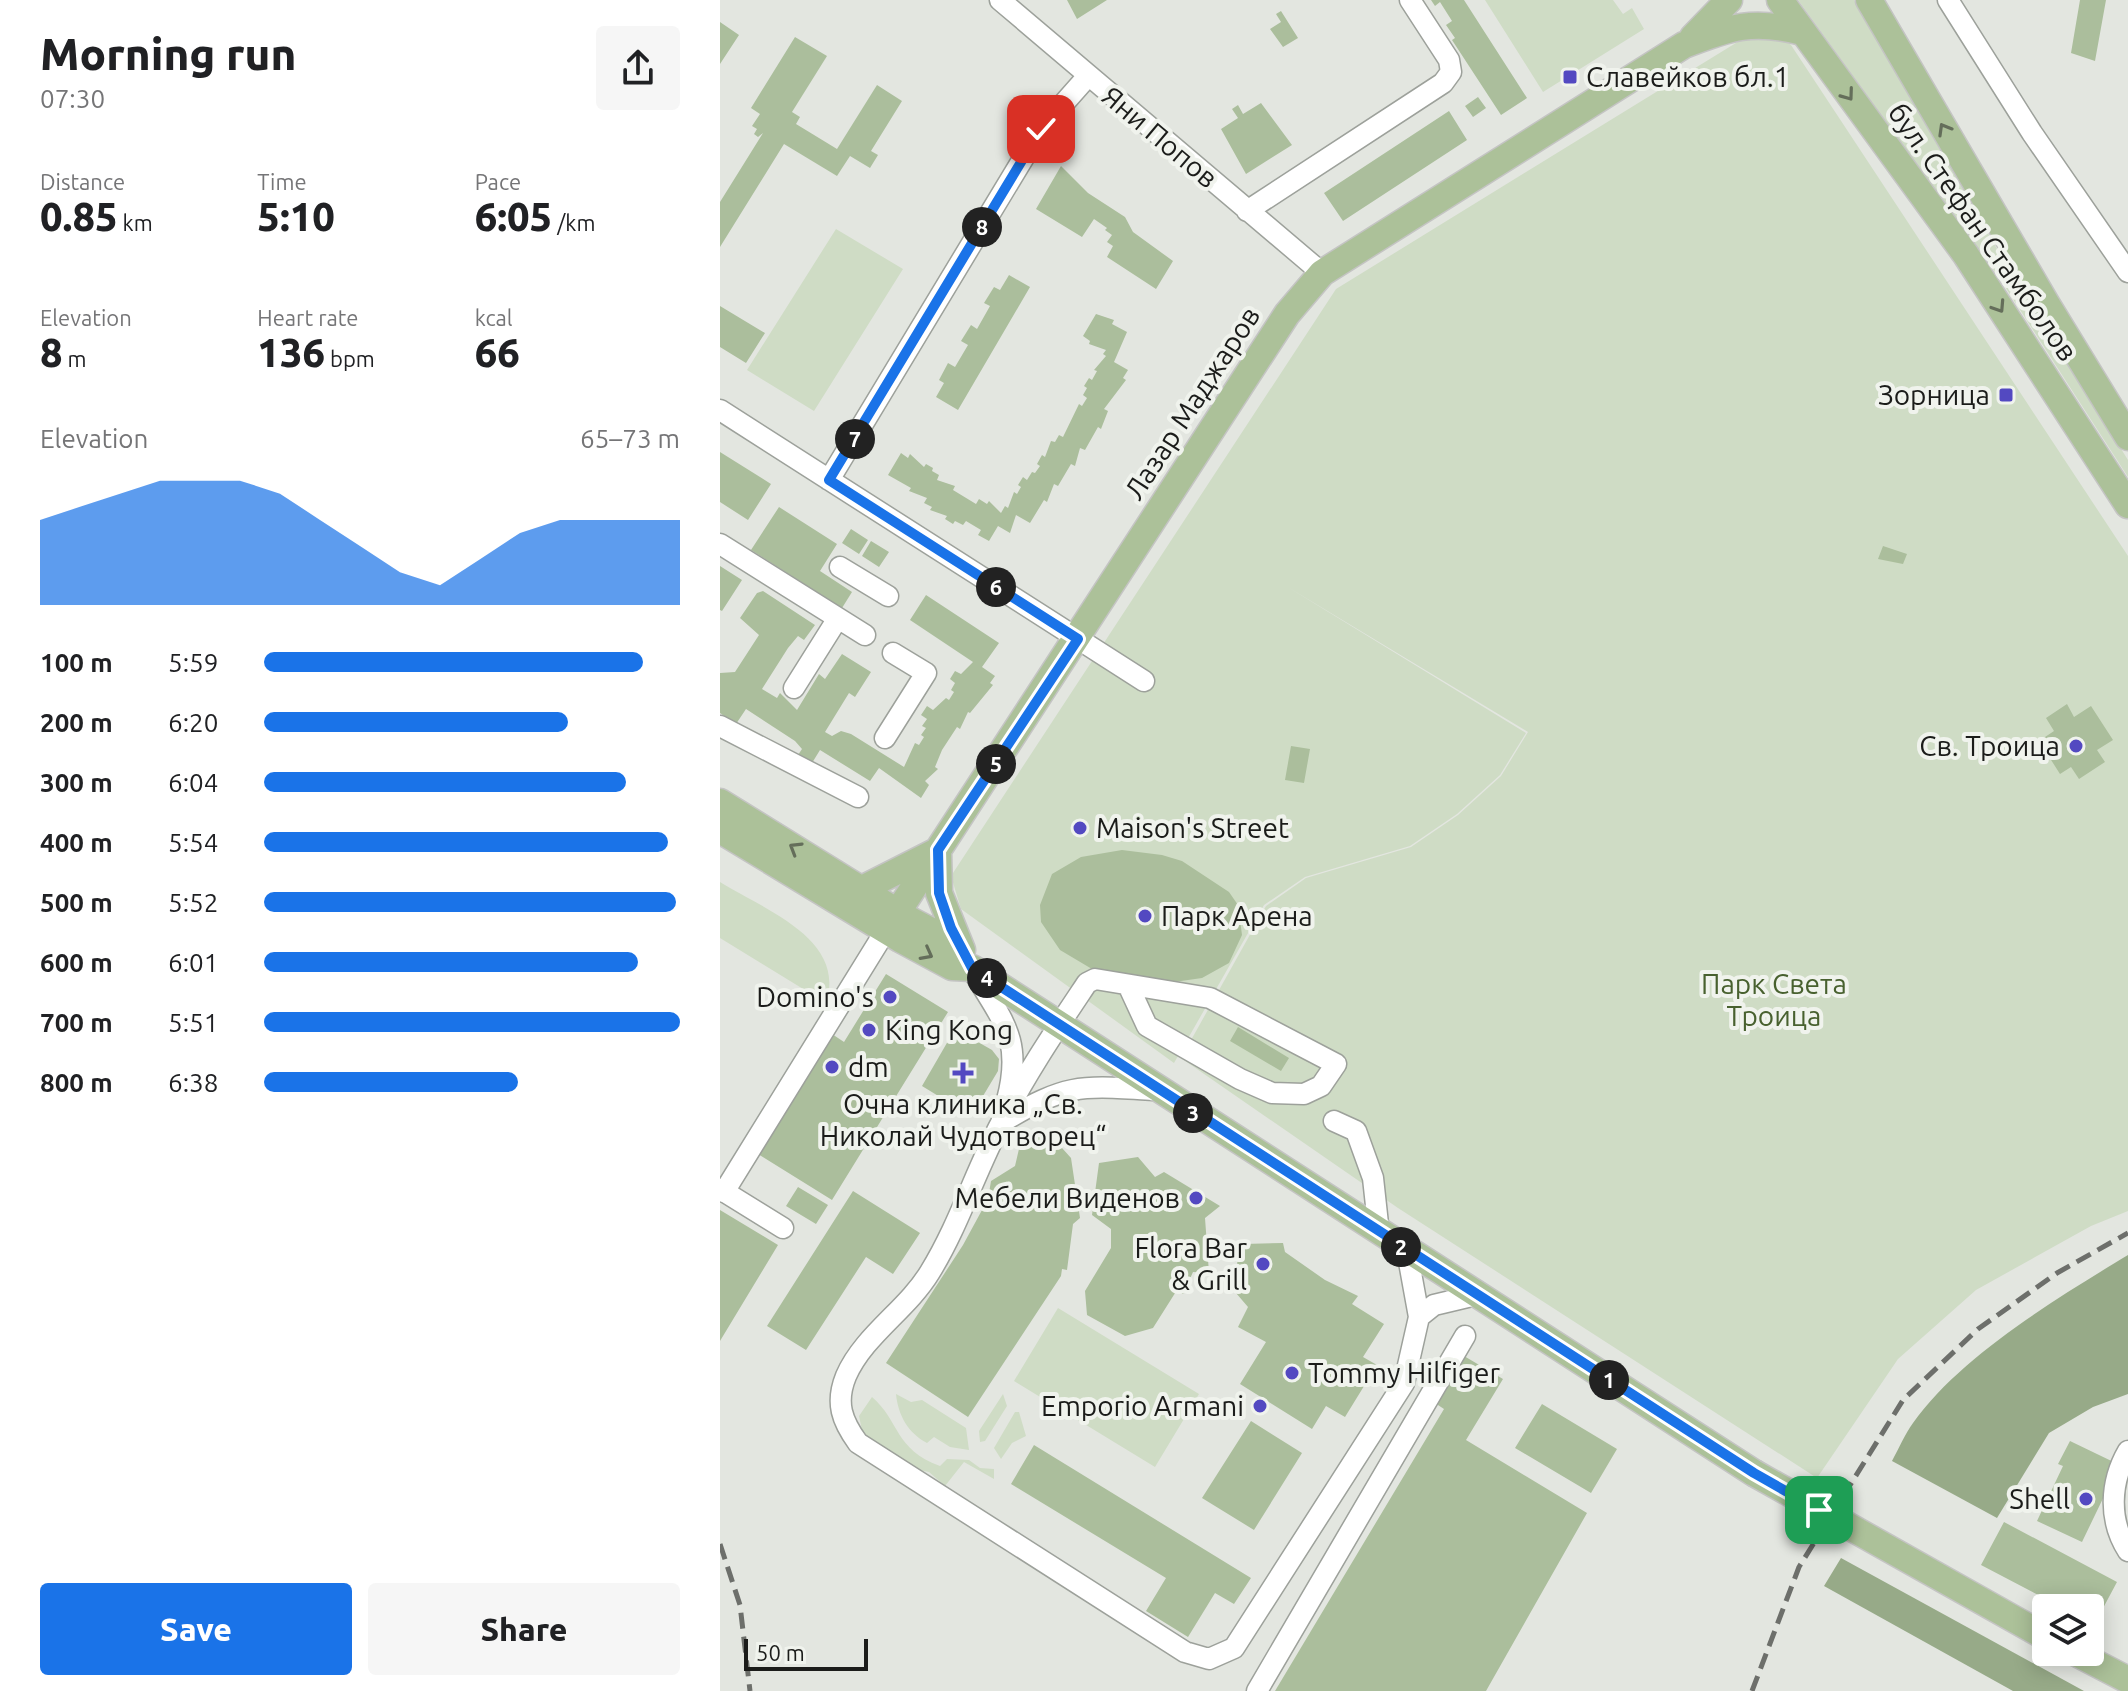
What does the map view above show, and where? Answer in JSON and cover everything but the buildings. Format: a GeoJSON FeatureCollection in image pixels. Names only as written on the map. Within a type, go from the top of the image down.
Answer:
{"type":"FeatureCollection","features":[{"type":"Feature","properties":{"kind":"main road","name":"Лазар Маджаров"},"geometry":{"type":"LineString","coordinates":[[1684,45],[1729,0]]}},
{"type":"Feature","properties":{"kind":"main road","name":"бул. Стефан Стамболов"},"geometry":{"type":"LineString","coordinates":[[1780,0],[1966,255],[2128,505]]}},
{"type":"Feature","properties":{"kind":"main road","name":"бул. Стефан Стамболов"},"geometry":{"type":"LineString","coordinates":[[1869,0],[2128,437]]}},
{"type":"Feature","properties":{"kind":"main road","name":"Лазар Маджаров"},"geometry":{"type":"LineString","coordinates":[[892,921],[1287,314],[1322,273],[1684,45],[1739,25],[1769,24],[1802,32]]}},
{"type":"Feature","properties":{"kind":"main road"},"geometry":{"type":"LineString","coordinates":[[720,802],[862,889],[892,921],[952,967],[966,957]]}},
{"type":"Feature","properties":{"kind":"main road"},"geometry":{"type":"LineString","coordinates":[[720,830],[813,886],[892,921]]}},
{"type":"Feature","properties":{"kind":"main road"},"geometry":{"type":"LineString","coordinates":[[862,889],[938,850],[939,893],[966,957],[1059,1026],[1754,1473],[2032,1629]]}},
{"type":"Feature","properties":{"kind":"main road"},"geometry":{"type":"LineString","coordinates":[[2101,1666],[2128,1680]]}},
{"type":"Feature","properties":{"kind":"street"},"geometry":{"type":"LineString","coordinates":[[1247,211],[1443,83],[1451,72],[1449,60],[1410,0]]}},
{"type":"Feature","properties":{"kind":"street"},"geometry":{"type":"LineString","coordinates":[[1948,0],[2032,133],[2128,272]]}},
{"type":"Feature","properties":{"kind":"street","name":"Яни Попов"},"geometry":{"type":"LineString","coordinates":[[1003,1],[1322,273]]}},
{"type":"Feature","properties":{"kind":"street"},"geometry":{"type":"LineString","coordinates":[[829,480],[1041,129],[1088,76]]}},
{"type":"Feature","properties":{"kind":"street"},"geometry":{"type":"LineString","coordinates":[[720,410],[1144,681]]}},
{"type":"Feature","properties":{"kind":"street"},"geometry":{"type":"LineString","coordinates":[[720,544],[865,635]]}},
{"type":"Feature","properties":{"kind":"street"},"geometry":{"type":"LineString","coordinates":[[840,567],[888,596]]}},
{"type":"Feature","properties":{"kind":"street"},"geometry":{"type":"LineString","coordinates":[[794,688],[838,618]]}},
{"type":"Feature","properties":{"kind":"street"},"geometry":{"type":"LineString","coordinates":[[885,738],[926,673],[893,653]]}},
{"type":"Feature","properties":{"kind":"street"},"geometry":{"type":"LineString","coordinates":[[720,726],[858,797]]}},
{"type":"Feature","properties":{"kind":"street"},"geometry":{"type":"LineString","coordinates":[[783,1228],[722,1190],[892,921]]}},
{"type":"Feature","properties":{"kind":"street"},"geometry":{"type":"LineString","coordinates":[[966,957],[1006,1028],[1014,1051],[1015,1066],[1001,1123]]}},
{"type":"Feature","properties":{"kind":"street"},"geometry":{"type":"LineString","coordinates":[[1128,985],[1147,1026],[1240,1079],[1272,1093],[1304,1094],[1321,1086],[1336,1064],[1210,998],[1095,979],[1087,983],[1001,1123],[950,1239],[928,1276],[909,1302],[868,1343],[846,1377],[840,1402],[842,1421],[858,1443],[1185,1652],[1209,1659],[1234,1648],[1404,1383],[1419,1317],[1407,1251]]}},
{"type":"Feature","properties":{"kind":"street"},"geometry":{"type":"LineString","coordinates":[[1001,1123],[1041,1098],[1071,1088],[1156,1090]]}},
{"type":"Feature","properties":{"kind":"street"},"geometry":{"type":"LineString","coordinates":[[1334,1121],[1356,1131],[1365,1149],[1379,1233]]}},
{"type":"Feature","properties":{"kind":"street"},"geometry":{"type":"LineString","coordinates":[[1419,1317],[1434,1305],[1476,1295]]}},
{"type":"Feature","properties":{"kind":"street"},"geometry":{"type":"LineString","coordinates":[[1257,1691],[1465,1336]]}},
{"type":"Feature","properties":{"kind":"street"},"geometry":{"type":"LineString","coordinates":[[2128,1451],[2116,1479],[2113,1501],[2114,1521],[2128,1551]]}},
{"type":"Feature","properties":{"kind":"green space"},"geometry":{"type":"Polygon","coordinates":[[[1485,0],[1613,0],[1623,14],[1632,8],[1644,29],[1543,92],[1485,0]]]}},
{"type":"Feature","properties":{"kind":"green space"},"geometry":{"type":"Polygon","coordinates":[[[1798,0],[1854,0],[2008,268],[2128,460],[2128,477],[2000,279],[1798,0]]]}},
{"type":"Feature","properties":{"kind":"green space","name":"Парк Света Троица"},"geometry":{"type":"Polygon","coordinates":[[[1744,38],[1783,38],[1791,45],[2128,556],[2128,1211],[2091,1226],[1976,1290],[1898,1359],[1817,1478],[1398,1208],[1181,1058],[1266,906],[1306,878],[1411,847],[1458,815],[1501,776],[1528,732],[1286,586],[1526,733],[1500,775],[1457,814],[1410,846],[1305,877],[1264,905],[1174,1063],[961,909],[951,876],[1336,289],[1744,38]]]}},
{"type":"Feature","properties":{"kind":"green space"},"geometry":{"type":"Polygon","coordinates":[[[836,229],[903,269],[814,411],[747,370],[836,229]]]}},
{"type":"Feature","properties":{"kind":"green space"},"geometry":{"type":"Polygon","coordinates":[[[720,882],[779,916],[814,944],[825,961],[829,981],[826,1003],[720,938],[720,882]]]}},
{"type":"Feature","properties":{"kind":"green space"},"geometry":{"type":"Polygon","coordinates":[[[2128,1255],[2128,1394],[2093,1407],[2049,1433],[1997,1518],[1892,1461],[1913,1423],[1933,1398],[1983,1351],[2128,1255]]]}},
{"type":"Feature","properties":{"kind":"green space"},"geometry":{"type":"Polygon","coordinates":[[[1058,1308],[1199,1394],[1155,1467],[1014,1381],[1058,1308]]]}},
{"type":"Feature","properties":{"kind":"green space"},"geometry":{"type":"Polygon","coordinates":[[[896,1394],[911,1402],[922,1400],[966,1428],[969,1450],[950,1447],[934,1437],[927,1443],[920,1439],[905,1423],[896,1394]]]}},
{"type":"Feature","properties":{"kind":"green space"},"geometry":{"type":"Polygon","coordinates":[[[1003,1394],[1007,1406],[985,1441],[980,1442],[979,1431],[1003,1394]]]}},
{"type":"Feature","properties":{"kind":"green space"},"geometry":{"type":"Polygon","coordinates":[[[872,1397],[906,1443],[925,1459],[940,1466],[947,1459],[969,1460],[980,1468],[994,1469],[994,1479],[964,1462],[945,1486],[929,1472],[919,1470],[863,1435],[859,1416],[872,1397]]]}},
{"type":"Feature","properties":{"kind":"green space"},"geometry":{"type":"Polygon","coordinates":[[[1015,1412],[1019,1412],[1026,1436],[1012,1443],[1001,1459],[994,1448],[1015,1412]]]}},
{"type":"Feature","properties":{"kind":"green space"},"geometry":{"type":"Polygon","coordinates":[[[1841,1558],[2032,1663],[2032,1666],[2038,1666],[2084,1691],[2013,1691],[1824,1586],[1841,1558]]]}},
{"type":"Feature","properties":{"kind":"railway"},"geometry":{"type":"LineString","coordinates":[[1752,1691],[1799,1567],[1903,1400],[1978,1329],[2057,1273],[2128,1233]]}},
{"type":"Feature","properties":{"kind":"railway"},"geometry":{"type":"LineString","coordinates":[[720,1544],[740,1605],[750,1691]]}},
{"type":"Feature","properties":{"kind":"place","name":"Славейков бл.1"},"geometry":{"type":"Point","coordinates":[1570,77]}},
{"type":"Feature","properties":{"kind":"place","name":"Зорница"},"geometry":{"type":"Point","coordinates":[2006,395]}},
{"type":"Feature","properties":{"kind":"place","name":"Св. Троица"},"geometry":{"type":"Point","coordinates":[2076,746]}},
{"type":"Feature","properties":{"kind":"place","name":"Maison's Street"},"geometry":{"type":"Point","coordinates":[1080,828]}},
{"type":"Feature","properties":{"kind":"place","name":"Парк Арена"},"geometry":{"type":"Point","coordinates":[1145,916]}},
{"type":"Feature","properties":{"kind":"place","name":"Domino's"},"geometry":{"type":"Point","coordinates":[890,997]}},
{"type":"Feature","properties":{"kind":"place","name":"King Kong"},"geometry":{"type":"Point","coordinates":[869,1030]}},
{"type":"Feature","properties":{"kind":"place","name":"dm"},"geometry":{"type":"Point","coordinates":[832,1067]}},
{"type":"Feature","properties":{"kind":"place","name":"Oчна клиника „Св. Николай Чудотворец“"},"geometry":{"type":"Point","coordinates":[963,1073]}},
{"type":"Feature","properties":{"kind":"place","name":"Мебели Виденов"},"geometry":{"type":"Point","coordinates":[1196,1198]}},
{"type":"Feature","properties":{"kind":"place","name":"Flora Bar & Grill"},"geometry":{"type":"Point","coordinates":[1263,1264]}},
{"type":"Feature","properties":{"kind":"place","name":"Tommy Hilfiger"},"geometry":{"type":"Point","coordinates":[1292,1373]}},
{"type":"Feature","properties":{"kind":"place","name":"Emporio Armani"},"geometry":{"type":"Point","coordinates":[1260,1406]}},
{"type":"Feature","properties":{"kind":"place","name":"Shell"},"geometry":{"type":"Point","coordinates":[2086,1499]}},
{"type":"Feature","properties":{"kind":"route"},"geometry":{"type":"LineString","coordinates":[[1041,129],[829,480],[1078,639],[938,850],[939,893],[951,928],[972,968],[1156,1090],[1754,1473],[1819,1510]]}}]}
